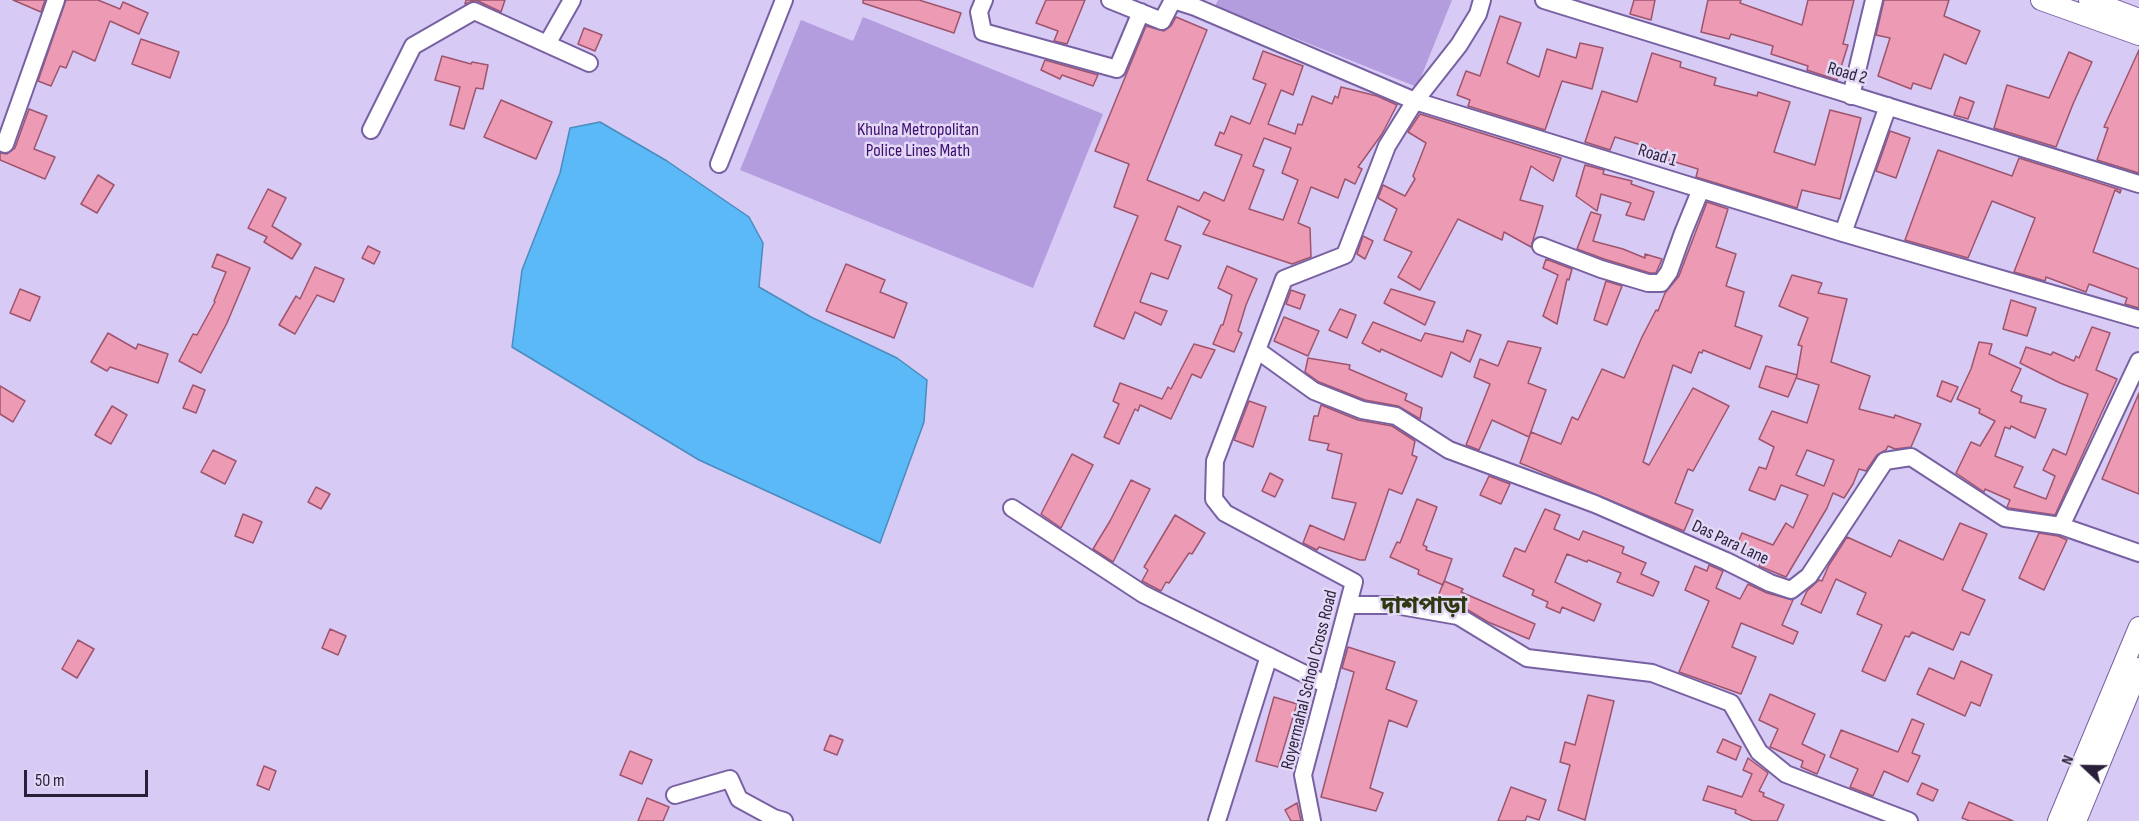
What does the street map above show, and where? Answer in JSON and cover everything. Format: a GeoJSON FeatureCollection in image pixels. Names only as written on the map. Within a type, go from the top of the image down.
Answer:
{"type":"FeatureCollection","features":[{"type":"Feature","properties":{"kind":"main road"},"geometry":{"type":"LineString","coordinates":[[2041,0],[2139,35]]}},
{"type":"Feature","properties":{"kind":"main road"},"geometry":{"type":"LineString","coordinates":[[2089,0],[2139,19]]}},
{"type":"Feature","properties":{"kind":"main road"},"geometry":{"type":"LineString","coordinates":[[2058,821],[2139,627]]}},
{"type":"Feature","properties":{"kind":"main road"},"geometry":{"type":"LineString","coordinates":[[2076,821],[2139,668]]}},
{"type":"Feature","properties":{"kind":"street"},"geometry":{"type":"LineString","coordinates":[[5,144],[56,0]]}},
{"type":"Feature","properties":{"kind":"street"},"geometry":{"type":"LineString","coordinates":[[547,44],[572,0]]}},
{"type":"Feature","properties":{"kind":"street"},"geometry":{"type":"LineString","coordinates":[[719,164],[784,0]]}},
{"type":"Feature","properties":{"kind":"street"},"geometry":{"type":"LineString","coordinates":[[984,0],[979,12],[983,32],[1117,69],[1141,12]]}},
{"type":"Feature","properties":{"kind":"street"},"geometry":{"type":"LineString","coordinates":[[1110,0],[1162,21],[1173,0]]}},
{"type":"Feature","properties":{"kind":"street","name":"Road 1"},"geometry":{"type":"LineString","coordinates":[[1173,0],[1195,7],[1415,101],[1843,233],[2139,319]]}},
{"type":"Feature","properties":{"kind":"street","name":"Royermahal School Cross Road"},"geometry":{"type":"LineString","coordinates":[[1312,821],[1303,775],[1354,582],[1226,513],[1214,499],[1215,461],[1284,279],[1345,255],[1387,146],[1415,101],[1459,45],[1478,14],[1482,0]]}},
{"type":"Feature","properties":{"kind":"street","name":"Road 2"},"geometry":{"type":"LineString","coordinates":[[1544,0],[2139,184]]}},
{"type":"Feature","properties":{"kind":"street"},"geometry":{"type":"LineString","coordinates":[[1851,96],[1874,0]]}},
{"type":"Feature","properties":{"kind":"street"},"geometry":{"type":"LineString","coordinates":[[371,130],[413,46],[474,11],[589,63]]}},
{"type":"Feature","properties":{"kind":"street"},"geometry":{"type":"LineString","coordinates":[[1843,233],[1888,106]]}},
{"type":"Feature","properties":{"kind":"street"},"geometry":{"type":"LineString","coordinates":[[1541,246],[1601,269],[1648,283],[1661,283],[1669,272],[1701,189]]}},
{"type":"Feature","properties":{"kind":"street","name":"Das Para Lane"},"geometry":{"type":"LineString","coordinates":[[1257,350],[1314,391],[1362,410],[1396,416],[1449,450],[1595,504],[1726,561],[1770,583],[1791,590],[1809,576],[1885,461],[1911,457],[2005,518],[2061,526],[2139,553]]}},
{"type":"Feature","properties":{"kind":"street"},"geometry":{"type":"LineString","coordinates":[[2061,526],[2139,361]]}},
{"type":"Feature","properties":{"kind":"street"},"geometry":{"type":"LineString","coordinates":[[1012,508],[1143,594],[1327,685]]}},
{"type":"Feature","properties":{"kind":"street"},"geometry":{"type":"LineString","coordinates":[[1348,605],[1395,605],[1458,615],[1527,658],[1652,673],[1712,696],[1731,704],[1759,752],[1786,774],[1910,821]]}},
{"type":"Feature","properties":{"kind":"street"},"geometry":{"type":"LineString","coordinates":[[1217,821],[1269,656]]}},
{"type":"Feature","properties":{"kind":"street"},"geometry":{"type":"LineString","coordinates":[[675,795],[730,779],[740,799],[784,821]]}},
{"type":"Feature","properties":{"kind":"green space"},"geometry":{"type":"Polygon","coordinates":[[[1218,0],[1452,0],[1417,87],[1215,6],[1218,0]]]}},
{"type":"Feature","properties":{"kind":"green space","name":"Khulna Metropolitan Police Lines Math"},"geometry":{"type":"Polygon","coordinates":[[[863,17],[1103,114],[1033,288],[740,170],[801,20],[853,41],[863,17]]]}},
{"type":"Feature","properties":{"kind":"water"},"geometry":{"type":"Polygon","coordinates":[[[600,122],[667,161],[749,217],[763,243],[759,287],[811,317],[897,358],[927,380],[924,422],[880,543],[699,460],[512,347],[522,270],[560,173],[570,128],[600,122]]]}},
{"type":"Feature","properties":{"kind":"building"},"geometry":{"type":"Polygon","coordinates":[[[13,0],[45,0],[41,12],[13,0]]]}},
{"type":"Feature","properties":{"kind":"building"},"geometry":{"type":"Polygon","coordinates":[[[66,0],[98,0],[120,9],[123,2],[148,13],[139,34],[110,21],[95,61],[73,51],[66,68],[60,66],[51,86],[38,81],[66,0]]]}},
{"type":"Feature","properties":{"kind":"building"},"geometry":{"type":"Polygon","coordinates":[[[466,0],[505,0],[501,12],[478,1],[465,4],[466,0]]]}},
{"type":"Feature","properties":{"kind":"building"},"geometry":{"type":"Polygon","coordinates":[[[863,0],[919,0],[961,13],[954,33],[863,3],[863,0]]]}},
{"type":"Feature","properties":{"kind":"building"},"geometry":{"type":"Polygon","coordinates":[[[1046,0],[1085,0],[1067,44],[1054,41],[1058,31],[1036,23],[1046,0]]]}},
{"type":"Feature","properties":{"kind":"building"},"geometry":{"type":"Polygon","coordinates":[[[1634,0],[1655,0],[1651,20],[1630,14],[1634,0]]]}},
{"type":"Feature","properties":{"kind":"building"},"geometry":{"type":"Polygon","coordinates":[[[1708,0],[1741,0],[1740,3],[1802,25],[1808,0],[1854,0],[1843,44],[1848,45],[1837,80],[1807,70],[1808,66],[1771,54],[1773,46],[1731,34],[1729,39],[1701,32],[1708,0]]]}},
{"type":"Feature","properties":{"kind":"building"},"geometry":{"type":"Polygon","coordinates":[[[1884,0],[1949,0],[1944,16],[1980,31],[1966,64],[1944,54],[1931,89],[1913,83],[1911,89],[1878,76],[1890,38],[1876,35],[1884,0]]]}},
{"type":"Feature","properties":{"kind":"building"},"geometry":{"type":"Polygon","coordinates":[[[1500,16],[1521,23],[1507,63],[1539,77],[1547,49],[1576,58],[1580,43],[1603,48],[1592,89],[1562,81],[1545,130],[1468,106],[1470,100],[1457,95],[1466,71],[1480,76],[1500,16]]]}},
{"type":"Feature","properties":{"kind":"building"},"geometry":{"type":"Polygon","coordinates":[[[1176,17],[1207,30],[1147,180],[1199,201],[1204,192],[1224,201],[1242,155],[1215,145],[1220,132],[1224,134],[1231,116],[1250,124],[1266,84],[1253,79],[1263,51],[1303,66],[1293,95],[1281,90],[1268,124],[1295,134],[1298,124],[1302,125],[1312,96],[1332,104],[1335,96],[1338,98],[1341,87],[1377,96],[1397,105],[1382,134],[1358,167],[1362,169],[1355,184],[1345,179],[1338,198],[1311,187],[1298,223],[1310,228],[1311,257],[1292,264],[1203,234],[1210,221],[1178,206],[1165,240],[1181,246],[1168,279],[1151,273],[1140,302],[1167,311],[1161,325],[1135,312],[1124,339],[1094,326],[1138,216],[1114,207],[1129,164],[1095,151],[1146,26],[1164,31],[1171,26],[1176,17]],[[1264,138],[1253,166],[1264,170],[1249,209],[1283,220],[1298,180],[1282,173],[1291,148],[1264,138]]]}},
{"type":"Feature","properties":{"kind":"building"},"geometry":{"type":"Polygon","coordinates":[[[584,28],[602,35],[595,51],[578,44],[584,28]]]}},
{"type":"Feature","properties":{"kind":"building"},"geometry":{"type":"Polygon","coordinates":[[[141,39],[179,52],[170,78],[132,64],[141,39]]]}},
{"type":"Feature","properties":{"kind":"building"},"geometry":{"type":"Polygon","coordinates":[[[2139,50],[2139,173],[2097,160],[2108,128],[2104,127],[2139,50]]]}},
{"type":"Feature","properties":{"kind":"building"},"geometry":{"type":"Polygon","coordinates":[[[2069,52],[2092,62],[2056,147],[1994,128],[2007,85],[2049,98],[2069,52]]]}},
{"type":"Feature","properties":{"kind":"building"},"geometry":{"type":"Polygon","coordinates":[[[1652,53],[1681,62],[1680,67],[1716,78],[1714,85],[1757,96],[1758,92],[1790,102],[1774,152],[1815,165],[1830,110],[1861,118],[1840,199],[1802,190],[1797,208],[1696,177],[1698,169],[1662,158],[1664,152],[1615,137],[1610,150],[1585,142],[1602,91],[1637,102],[1652,53]]]}},
{"type":"Feature","properties":{"kind":"building"},"geometry":{"type":"Polygon","coordinates":[[[442,56],[471,64],[472,62],[488,65],[483,89],[476,88],[464,129],[450,125],[460,87],[435,80],[442,56]]]}},
{"type":"Feature","properties":{"kind":"building"},"geometry":{"type":"Polygon","coordinates":[[[1045,60],[1098,75],[1093,86],[1062,75],[1060,79],[1041,70],[1045,60]]]}},
{"type":"Feature","properties":{"kind":"building"},"geometry":{"type":"Polygon","coordinates":[[[1960,97],[1974,102],[1968,119],[1954,115],[1960,97]]]}},
{"type":"Feature","properties":{"kind":"building"},"geometry":{"type":"Polygon","coordinates":[[[501,100],[552,122],[536,159],[484,137],[501,100]]]}},
{"type":"Feature","properties":{"kind":"building"},"geometry":{"type":"Polygon","coordinates":[[[29,109],[47,116],[34,149],[55,157],[45,179],[0,160],[0,153],[7,154],[15,148],[29,109]]]}},
{"type":"Feature","properties":{"kind":"building"},"geometry":{"type":"Polygon","coordinates":[[[1420,114],[1561,158],[1553,181],[1531,166],[1520,200],[1543,206],[1531,247],[1504,232],[1502,240],[1458,219],[1420,290],[1398,277],[1412,252],[1384,240],[1397,209],[1378,198],[1383,185],[1405,196],[1415,179],[1413,176],[1426,143],[1408,132],[1420,114]]]}},
{"type":"Feature","properties":{"kind":"building"},"geometry":{"type":"Polygon","coordinates":[[[1890,131],[1910,138],[1896,178],[1876,171],[1890,131]]]}},
{"type":"Feature","properties":{"kind":"building"},"geometry":{"type":"Polygon","coordinates":[[[1938,150],[2012,176],[2019,158],[2121,190],[2120,193],[2115,190],[2093,252],[2139,269],[2139,308],[2125,304],[2127,298],[2089,284],[2086,292],[2046,277],[2045,281],[2014,272],[2035,218],[1992,201],[1968,258],[1905,240],[1938,150]]]}},
{"type":"Feature","properties":{"kind":"building"},"geometry":{"type":"Polygon","coordinates":[[[1585,165],[1604,170],[1603,174],[1632,181],[1631,184],[1654,192],[1644,220],[1626,215],[1631,203],[1601,194],[1597,211],[1576,196],[1585,165]]]}},
{"type":"Feature","properties":{"kind":"building"},"geometry":{"type":"Polygon","coordinates":[[[98,175],[114,185],[97,213],[81,204],[98,175]]]}},
{"type":"Feature","properties":{"kind":"building"},"geometry":{"type":"Polygon","coordinates":[[[268,189],[286,198],[272,226],[301,244],[292,259],[264,242],[267,237],[248,228],[268,189]]]}},
{"type":"Feature","properties":{"kind":"building"},"geometry":{"type":"Polygon","coordinates":[[[1707,202],[1728,209],[1716,247],[1736,254],[1726,286],[1744,292],[1735,326],[1762,336],[1750,369],[1703,350],[1702,353],[1699,352],[1691,373],[1673,365],[1643,462],[1649,465],[1693,388],[1729,406],[1693,471],[1688,469],[1675,503],[1693,510],[1684,531],[1520,463],[1531,432],[1561,444],[1572,417],[1578,420],[1602,369],[1624,378],[1665,293],[1679,276],[1707,202]]]}},
{"type":"Feature","properties":{"kind":"building"},"geometry":{"type":"Polygon","coordinates":[[[1591,212],[1601,215],[1593,241],[1645,258],[1645,254],[1662,259],[1656,273],[1577,249],[1591,212]]]}},
{"type":"Feature","properties":{"kind":"building"},"geometry":{"type":"Polygon","coordinates":[[[1363,236],[1373,241],[1365,259],[1357,254],[1363,236]]]}},
{"type":"Feature","properties":{"kind":"building"},"geometry":{"type":"Polygon","coordinates":[[[368,246],[380,252],[374,264],[362,258],[368,246]]]}},
{"type":"Feature","properties":{"kind":"building"},"geometry":{"type":"Polygon","coordinates":[[[217,254],[250,268],[227,323],[201,373],[179,361],[193,334],[197,335],[215,302],[226,272],[212,267],[217,254]]]}},
{"type":"Feature","properties":{"kind":"building"},"geometry":{"type":"Polygon","coordinates":[[[1546,259],[1572,269],[1569,280],[1567,279],[1557,324],[1543,316],[1558,275],[1543,268],[1546,259]]]}},
{"type":"Feature","properties":{"kind":"building"},"geometry":{"type":"Polygon","coordinates":[[[846,264],[885,280],[880,292],[907,303],[894,338],[826,311],[846,264]]]}},
{"type":"Feature","properties":{"kind":"building"},"geometry":{"type":"Polygon","coordinates":[[[1227,266],[1257,279],[1246,305],[1238,331],[1242,333],[1234,352],[1213,344],[1223,325],[1232,295],[1218,288],[1227,266]]]}},
{"type":"Feature","properties":{"kind":"building"},"geometry":{"type":"Polygon","coordinates":[[[315,267],[344,279],[334,302],[317,295],[295,334],[279,325],[296,296],[300,299],[315,267]]]}},
{"type":"Feature","properties":{"kind":"building"},"geometry":{"type":"Polygon","coordinates":[[[1792,275],[1822,283],[1818,293],[1847,299],[1831,362],[1870,376],[1859,409],[1894,418],[1895,415],[1921,424],[1911,447],[1895,449],[1888,446],[1886,450],[1877,455],[1866,471],[1859,469],[1844,498],[1833,493],[1827,508],[1786,577],[1759,566],[1764,557],[1736,547],[1742,533],[1773,545],[1786,523],[1793,528],[1808,495],[1781,485],[1775,500],[1749,490],[1759,467],[1766,469],[1774,447],[1759,439],[1772,411],[1807,423],[1819,385],[1796,378],[1788,397],[1759,387],[1766,366],[1797,375],[1802,346],[1798,345],[1808,318],[1779,306],[1792,275]],[[1807,450],[1796,475],[1824,486],[1834,460],[1807,450]]]}},
{"type":"Feature","properties":{"kind":"building"},"geometry":{"type":"Polygon","coordinates":[[[1606,281],[1622,286],[1607,325],[1594,320],[1606,281]]]}},
{"type":"Feature","properties":{"kind":"building"},"geometry":{"type":"Polygon","coordinates":[[[20,289],[40,297],[30,321],[10,313],[20,289]]]}},
{"type":"Feature","properties":{"kind":"building"},"geometry":{"type":"Polygon","coordinates":[[[1391,289],[1435,302],[1425,325],[1384,303],[1391,289]]]}},
{"type":"Feature","properties":{"kind":"building"},"geometry":{"type":"Polygon","coordinates":[[[1291,290],[1305,295],[1300,309],[1286,304],[1291,290]]]}},
{"type":"Feature","properties":{"kind":"building"},"geometry":{"type":"Polygon","coordinates":[[[2011,300],[2036,308],[2027,336],[2003,329],[2011,300]]]}},
{"type":"Feature","properties":{"kind":"building"},"geometry":{"type":"Polygon","coordinates":[[[1340,309],[1356,315],[1347,338],[1329,330],[1340,309]]]}},
{"type":"Feature","properties":{"kind":"building"},"geometry":{"type":"Polygon","coordinates":[[[1284,317],[1319,331],[1308,356],[1274,341],[1284,317]]]}},
{"type":"Feature","properties":{"kind":"building"},"geometry":{"type":"Polygon","coordinates":[[[1373,322],[1421,341],[1425,333],[1463,342],[1467,330],[1481,335],[1470,362],[1451,352],[1442,377],[1381,349],[1380,352],[1362,343],[1373,322]]]}},
{"type":"Feature","properties":{"kind":"building"},"geometry":{"type":"Polygon","coordinates":[[[2092,327],[2110,333],[2096,370],[2117,379],[2055,515],[2009,508],[2007,507],[2010,500],[1985,489],[1984,492],[1956,473],[1971,442],[1980,446],[1995,421],[1979,413],[1980,409],[1957,399],[1971,369],[1979,342],[1992,344],[1989,354],[2021,369],[2011,391],[2022,396],[2020,402],[2046,409],[2035,438],[2011,426],[2010,429],[2005,427],[1995,456],[2023,467],[2014,487],[2046,499],[2055,476],[2043,470],[2053,449],[2066,455],[2088,394],[2020,363],[2026,347],[2051,355],[2053,352],[2074,361],[2076,356],[2079,358],[2092,327]]]}},
{"type":"Feature","properties":{"kind":"building"},"geometry":{"type":"Polygon","coordinates":[[[108,333],[136,349],[138,344],[168,354],[158,383],[110,367],[107,371],[91,362],[108,333]]]}},
{"type":"Feature","properties":{"kind":"building"},"geometry":{"type":"Polygon","coordinates":[[[1508,341],[1541,348],[1528,383],[1546,390],[1529,437],[1492,420],[1479,450],[1466,445],[1490,384],[1474,377],[1480,359],[1498,366],[1508,341]]]}},
{"type":"Feature","properties":{"kind":"building"},"geometry":{"type":"Polygon","coordinates":[[[1194,344],[1215,350],[1201,378],[1192,374],[1171,419],[1140,405],[1138,411],[1135,409],[1119,444],[1104,437],[1119,404],[1113,401],[1120,383],[1162,399],[1168,387],[1171,389],[1194,344]]]}},
{"type":"Feature","properties":{"kind":"building"},"geometry":{"type":"Polygon","coordinates":[[[1308,358],[1350,365],[1349,369],[1407,394],[1405,400],[1422,408],[1420,419],[1398,406],[1365,400],[1319,382],[1305,372],[1308,358]]]}},
{"type":"Feature","properties":{"kind":"building"},"geometry":{"type":"Polygon","coordinates":[[[1942,381],[1958,387],[1951,402],[1937,396],[1942,381]]]}},
{"type":"Feature","properties":{"kind":"building"},"geometry":{"type":"Polygon","coordinates":[[[193,385],[205,390],[196,413],[183,408],[193,385]]]}},
{"type":"Feature","properties":{"kind":"building"},"geometry":{"type":"Polygon","coordinates":[[[0,386],[25,401],[13,422],[0,414],[0,386]]]}},
{"type":"Feature","properties":{"kind":"building"},"geometry":{"type":"Polygon","coordinates":[[[2139,393],[2139,494],[2102,479],[2139,393]]]}},
{"type":"Feature","properties":{"kind":"building"},"geometry":{"type":"Polygon","coordinates":[[[1249,401],[1266,407],[1253,447],[1234,440],[1249,401]]]}},
{"type":"Feature","properties":{"kind":"building"},"geometry":{"type":"Polygon","coordinates":[[[1321,405],[1358,420],[1392,426],[1415,441],[1412,455],[1417,457],[1402,494],[1389,489],[1365,560],[1319,547],[1317,550],[1303,543],[1310,525],[1344,540],[1356,503],[1332,498],[1342,454],[1327,450],[1329,444],[1309,440],[1314,416],[1318,416],[1321,405]]]}},
{"type":"Feature","properties":{"kind":"building"},"geometry":{"type":"Polygon","coordinates":[[[112,406],[127,415],[111,444],[95,435],[112,406]]]}},
{"type":"Feature","properties":{"kind":"building"},"geometry":{"type":"Polygon","coordinates":[[[213,450],[236,461],[225,484],[201,472],[213,450]]]}},
{"type":"Feature","properties":{"kind":"building"},"geometry":{"type":"Polygon","coordinates":[[[1072,454],[1093,465],[1061,528],[1041,514],[1072,454]]]}},
{"type":"Feature","properties":{"kind":"building"},"geometry":{"type":"Polygon","coordinates":[[[1270,473],[1283,480],[1275,497],[1262,491],[1270,473]]]}},
{"type":"Feature","properties":{"kind":"building"},"geometry":{"type":"Polygon","coordinates":[[[1489,476],[1510,484],[1501,504],[1480,495],[1489,476]]]}},
{"type":"Feature","properties":{"kind":"building"},"geometry":{"type":"Polygon","coordinates":[[[1131,480],[1150,489],[1113,562],[1093,549],[1131,480]]]}},
{"type":"Feature","properties":{"kind":"building"},"geometry":{"type":"Polygon","coordinates":[[[316,487],[330,494],[321,509],[308,502],[316,487]]]}},
{"type":"Feature","properties":{"kind":"building"},"geometry":{"type":"Polygon","coordinates":[[[1417,499],[1437,507],[1423,545],[1427,547],[1426,550],[1452,559],[1443,585],[1418,574],[1419,570],[1390,557],[1397,542],[1400,543],[1417,499]]]}},
{"type":"Feature","properties":{"kind":"building"},"geometry":{"type":"Polygon","coordinates":[[[1545,509],[1560,515],[1554,529],[1579,540],[1583,531],[1624,547],[1622,553],[1646,563],[1641,574],[1659,582],[1653,596],[1617,582],[1621,573],[1567,554],[1555,582],[1601,604],[1594,621],[1562,607],[1560,613],[1546,607],[1548,602],[1532,595],[1534,590],[1503,576],[1515,548],[1525,552],[1545,509]]]}},
{"type":"Feature","properties":{"kind":"building"},"geometry":{"type":"Polygon","coordinates":[[[243,514],[262,522],[253,543],[235,536],[243,514]]]}},
{"type":"Feature","properties":{"kind":"building"},"geometry":{"type":"Polygon","coordinates":[[[1175,515],[1205,533],[1192,554],[1189,553],[1161,591],[1142,581],[1148,570],[1144,567],[1175,515]]]}},
{"type":"Feature","properties":{"kind":"building"},"geometry":{"type":"Polygon","coordinates":[[[1960,523],[1987,534],[1962,590],[1985,600],[1969,635],[1961,632],[1953,650],[1912,632],[1909,637],[1905,636],[1885,681],[1862,671],[1882,625],[1857,614],[1866,593],[1836,579],[1821,613],[1801,604],[1807,591],[1819,580],[1822,581],[1829,565],[1847,537],[1891,557],[1899,540],[1943,560],[1960,523]]]}},
{"type":"Feature","properties":{"kind":"building"},"geometry":{"type":"Polygon","coordinates":[[[2039,533],[2067,540],[2044,590],[2019,578],[2039,533]]]}},
{"type":"Feature","properties":{"kind":"building"},"geometry":{"type":"Polygon","coordinates":[[[1709,565],[1723,571],[1716,588],[1740,599],[1748,584],[1767,593],[1793,600],[1782,625],[1798,632],[1793,644],[1741,623],[1732,647],[1756,657],[1741,694],[1679,672],[1709,601],[1685,590],[1695,566],[1707,571],[1709,565]]]}},
{"type":"Feature","properties":{"kind":"building"},"geometry":{"type":"Polygon","coordinates":[[[1444,581],[1463,589],[1461,592],[1535,624],[1529,639],[1488,622],[1463,607],[1437,599],[1444,581]]]}},
{"type":"Feature","properties":{"kind":"building"},"geometry":{"type":"Polygon","coordinates":[[[330,629],[346,636],[338,655],[322,648],[330,629]]]}},
{"type":"Feature","properties":{"kind":"building"},"geometry":{"type":"Polygon","coordinates":[[[78,640],[94,649],[77,678],[62,669],[78,640]]]}},
{"type":"Feature","properties":{"kind":"building"},"geometry":{"type":"Polygon","coordinates":[[[1348,647],[1395,662],[1386,689],[1417,701],[1407,727],[1389,720],[1370,788],[1383,793],[1376,811],[1321,797],[1354,672],[1342,668],[1348,647]]]}},
{"type":"Feature","properties":{"kind":"building"},"geometry":{"type":"Polygon","coordinates":[[[1961,661],[1992,675],[1980,706],[1971,702],[1965,716],[1917,694],[1929,668],[1954,679],[1961,661]]]}},
{"type":"Feature","properties":{"kind":"building"},"geometry":{"type":"Polygon","coordinates":[[[1770,694],[1815,714],[1802,744],[1825,755],[1817,774],[1801,767],[1803,761],[1770,747],[1778,729],[1759,720],[1770,694]]]}},
{"type":"Feature","properties":{"kind":"building"},"geometry":{"type":"Polygon","coordinates":[[[1588,695],[1614,701],[1585,820],[1558,810],[1570,765],[1560,762],[1565,742],[1575,745],[1588,695]]]}},
{"type":"Feature","properties":{"kind":"building"},"geometry":{"type":"Polygon","coordinates":[[[1274,697],[1297,704],[1278,767],[1256,761],[1274,697]]]}},
{"type":"Feature","properties":{"kind":"building"},"geometry":{"type":"Polygon","coordinates":[[[1912,719],[1924,724],[1912,753],[1920,756],[1908,782],[1884,771],[1873,796],[1850,787],[1858,769],[1830,757],[1841,730],[1898,752],[1912,719]]]}},
{"type":"Feature","properties":{"kind":"building"},"geometry":{"type":"Polygon","coordinates":[[[830,735],[843,740],[837,755],[824,750],[830,735]]]}},
{"type":"Feature","properties":{"kind":"building"},"geometry":{"type":"Polygon","coordinates":[[[1723,739],[1741,747],[1736,760],[1717,752],[1723,739]]]}},
{"type":"Feature","properties":{"kind":"building"},"geometry":{"type":"Polygon","coordinates":[[[630,751],[652,760],[642,784],[620,775],[630,751]]]}},
{"type":"Feature","properties":{"kind":"building"},"geometry":{"type":"Polygon","coordinates":[[[1748,758],[1768,773],[1759,791],[1764,793],[1763,796],[1784,805],[1777,821],[1753,821],[1735,813],[1736,810],[1703,800],[1708,786],[1742,797],[1752,774],[1743,770],[1748,758]]]}},
{"type":"Feature","properties":{"kind":"building"},"geometry":{"type":"Polygon","coordinates":[[[264,766],[276,771],[269,790],[257,785],[264,766]]]}},
{"type":"Feature","properties":{"kind":"building"},"geometry":{"type":"Polygon","coordinates":[[[1922,783],[1938,790],[1933,801],[1917,794],[1922,783]]]}},
{"type":"Feature","properties":{"kind":"building"},"geometry":{"type":"Polygon","coordinates":[[[1511,787],[1546,800],[1539,820],[1527,816],[1525,821],[1498,821],[1511,787]]]}},
{"type":"Feature","properties":{"kind":"building"},"geometry":{"type":"Polygon","coordinates":[[[647,798],[669,807],[663,821],[638,821],[647,798]]]}},
{"type":"Feature","properties":{"kind":"building"},"geometry":{"type":"Polygon","coordinates":[[[1969,802],[2013,821],[1970,821],[1962,818],[1969,802]]]}},
{"type":"Feature","properties":{"kind":"building"},"geometry":{"type":"Polygon","coordinates":[[[1297,803],[1301,821],[1291,821],[1285,810],[1297,803]]]}},
{"type":"Feature","properties":{"kind":"district","name":"দাশপাড়া"},"geometry":{"type":"Point","coordinates":[1424,607]}}]}
